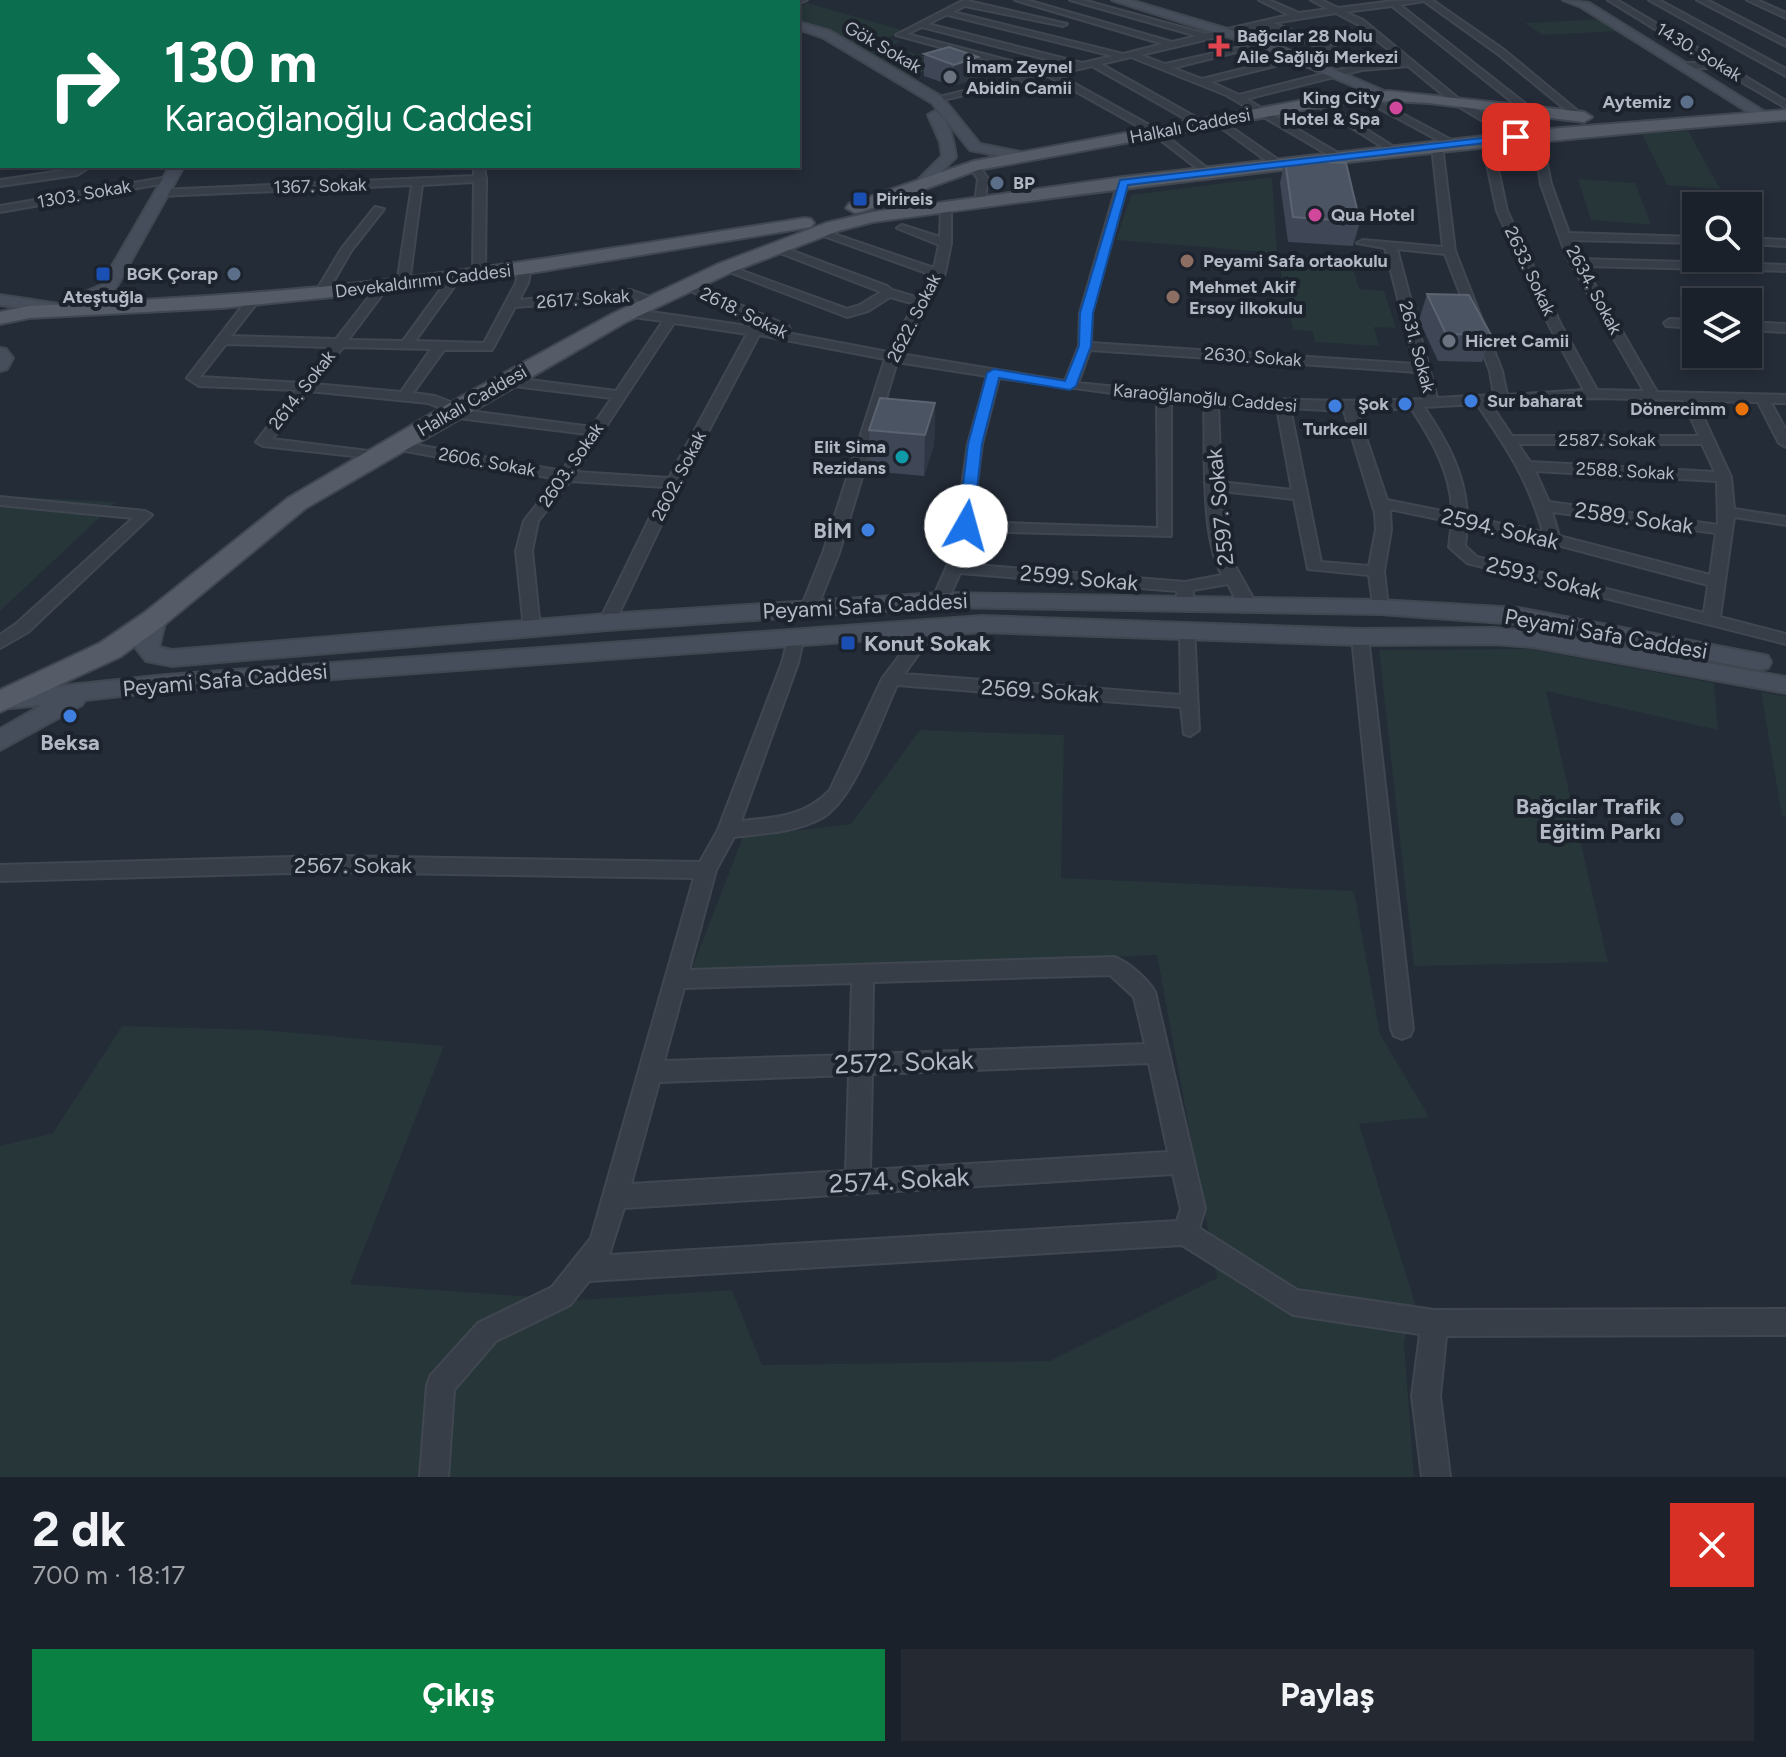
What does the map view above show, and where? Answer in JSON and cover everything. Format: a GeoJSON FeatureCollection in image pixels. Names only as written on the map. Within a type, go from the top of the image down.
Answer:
{"type":"FeatureCollection","features":[{"type":"Feature","properties":{"kind":"main road"},"geometry":{"type":"LineString","coordinates":[[1118,0],[1264,44],[1389,96]]}},
{"type":"Feature","properties":{"kind":"main road"},"geometry":{"type":"LineString","coordinates":[[1569,0],[1585,5],[1758,112]]}},
{"type":"Feature","properties":{"kind":"main road","name":"Gök Sokak"},"geometry":{"type":"LineString","coordinates":[[800,26],[826,34],[923,102],[935,115],[947,142],[949,155]]}},
{"type":"Feature","properties":{"kind":"main road","name":"Gök Sokak"},"geometry":{"type":"LineString","coordinates":[[800,38],[822,43],[937,100],[953,118],[976,157]]}},
{"type":"Feature","properties":{"kind":"main road","name":"Halkalı Caddesi"},"geometry":{"type":"LineString","coordinates":[[841,213],[916,185],[976,157],[1021,156],[1317,102],[1389,96],[1456,101],[1606,123],[1786,110]]}},
{"type":"Feature","properties":{"kind":"main road","name":"Halkalı Caddesi"},"geometry":{"type":"LineString","coordinates":[[1606,123],[1786,110]]}},
{"type":"Feature","properties":{"kind":"main road"},"geometry":{"type":"LineString","coordinates":[[818,232],[873,217],[1123,182],[1487,141],[1606,123]]}},
{"type":"Feature","properties":{"kind":"main road"},"geometry":{"type":"LineString","coordinates":[[944,208],[918,208],[907,204],[905,197],[938,169],[949,155],[957,160],[973,160],[982,156],[976,157]]}},
{"type":"Feature","properties":{"kind":"main road"},"geometry":{"type":"LineString","coordinates":[[96,309],[168,180]]}},
{"type":"Feature","properties":{"kind":"main road","name":"Devekaldırımı Caddesi"},"geometry":{"type":"LineString","coordinates":[[0,308],[96,309],[254,299],[403,284],[732,237],[798,225],[841,213]]}},
{"type":"Feature","properties":{"kind":"main road","name":"Halkalı Caddesi"},"geometry":{"type":"LineString","coordinates":[[154,619],[297,503],[453,411],[630,313],[725,268],[818,232]]}},
{"type":"Feature","properties":{"kind":"main road"},"geometry":{"type":"LineString","coordinates":[[732,237],[756,244],[758,251],[752,259]]}},
{"type":"Feature","properties":{"kind":"main road"},"geometry":{"type":"LineString","coordinates":[[0,318],[61,309],[107,289]]}},
{"type":"Feature","properties":{"kind":"main road"},"geometry":{"type":"LineString","coordinates":[[0,300],[61,309]]}},
{"type":"Feature","properties":{"kind":"main road"},"geometry":{"type":"LineString","coordinates":[[0,353],[4,358],[0,365]]}},
{"type":"Feature","properties":{"kind":"main road","name":"Peyami Safa Caddesi"},"geometry":{"type":"LineString","coordinates":[[154,619],[146,638],[147,647],[160,657],[940,600],[1185,596],[1247,605],[1380,607],[1518,616],[1786,667]]}},
{"type":"Feature","properties":{"kind":"main road","name":"Peyami Safa Caddesi"},"geometry":{"type":"LineString","coordinates":[[1,702],[97,657],[154,619]]}},
{"type":"Feature","properties":{"kind":"main road","name":"Peyami Safa Caddesi"},"geometry":{"type":"LineString","coordinates":[[1,702],[166,683],[931,626],[1360,637],[1494,636],[1533,639],[1786,685]]}},
{"type":"Feature","properties":{"kind":"main road"},"geometry":{"type":"LineString","coordinates":[[0,741],[88,693]]}},
{"type":"Feature","properties":{"kind":"street"},"geometry":{"type":"LineString","coordinates":[[1019,0],[1172,45]]}},
{"type":"Feature","properties":{"kind":"street"},"geometry":{"type":"LineString","coordinates":[[1074,0],[1208,36]]}},
{"type":"Feature","properties":{"kind":"street"},"geometry":{"type":"LineString","coordinates":[[1263,0],[1299,16]]}},
{"type":"Feature","properties":{"kind":"street"},"geometry":{"type":"LineString","coordinates":[[1315,0],[1355,8],[1421,0]]}},
{"type":"Feature","properties":{"kind":"street"},"geometry":{"type":"LineString","coordinates":[[1427,0],[1501,52],[1580,117]]}},
{"type":"Feature","properties":{"kind":"street","name":"1430. Sokak"},"geometry":{"type":"LineString","coordinates":[[1612,0],[1722,65],[1786,110]]}},
{"type":"Feature","properties":{"kind":"street"},"geometry":{"type":"LineString","coordinates":[[1653,0],[1786,73]]}},
{"type":"Feature","properties":{"kind":"street"},"geometry":{"type":"LineString","coordinates":[[1701,0],[1786,44]]}},
{"type":"Feature","properties":{"kind":"street"},"geometry":{"type":"LineString","coordinates":[[1751,0],[1786,16]]}},
{"type":"Feature","properties":{"kind":"street"},"geometry":{"type":"LineString","coordinates":[[1112,27],[1098,31],[967,2],[900,35],[1050,74],[1157,133],[1207,173]]}},
{"type":"Feature","properties":{"kind":"street"},"geometry":{"type":"LineString","coordinates":[[1393,3],[1529,111]]}},
{"type":"Feature","properties":{"kind":"street"},"geometry":{"type":"LineString","coordinates":[[937,100],[1339,5]]}},
{"type":"Feature","properties":{"kind":"street"},"geometry":{"type":"LineString","coordinates":[[1339,5],[1456,101],[1516,137]]}},
{"type":"Feature","properties":{"kind":"street"},"geometry":{"type":"LineString","coordinates":[[948,13],[1127,55],[1165,67],[1264,112],[1339,158]]}},
{"type":"Feature","properties":{"kind":"street"},"geometry":{"type":"LineString","coordinates":[[1202,82],[1332,49],[1264,23]]}},
{"type":"Feature","properties":{"kind":"street"},"geometry":{"type":"LineString","coordinates":[[923,25],[1082,66]]}},
{"type":"Feature","properties":{"kind":"street"},"geometry":{"type":"LineString","coordinates":[[1165,67],[1264,44]]}},
{"type":"Feature","properties":{"kind":"street"},"geometry":{"type":"LineString","coordinates":[[1709,57],[1771,55]]}},
{"type":"Feature","properties":{"kind":"street"},"geometry":{"type":"LineString","coordinates":[[1093,63],[1211,123],[1279,165]]}},
{"type":"Feature","properties":{"kind":"street"},"geometry":{"type":"LineString","coordinates":[[1237,98],[1362,67],[1408,63]]}},
{"type":"Feature","properties":{"kind":"street"},"geometry":{"type":"LineString","coordinates":[[1683,66],[1722,65]]}},
{"type":"Feature","properties":{"kind":"street"},"geometry":{"type":"LineString","coordinates":[[1365,97],[1445,145],[1449,251],[1496,371],[1501,398]]}},
{"type":"Feature","properties":{"kind":"street"},"geometry":{"type":"LineString","coordinates":[[1317,102],[1395,151]]}},
{"type":"Feature","properties":{"kind":"street","name":"2634. Sokak"},"geometry":{"type":"LineString","coordinates":[[1536,135],[1546,184],[1576,262],[1652,394]]}},
{"type":"Feature","properties":{"kind":"street","name":"2633. Sokak"},"geometry":{"type":"LineString","coordinates":[[1487,141],[1502,211],[1556,327],[1593,394]]}},
{"type":"Feature","properties":{"kind":"street"},"geometry":{"type":"LineString","coordinates":[[976,157],[983,179],[980,202]]}},
{"type":"Feature","properties":{"kind":"street"},"geometry":{"type":"LineString","coordinates":[[5,208],[1,181],[77,172],[83,168]]}},
{"type":"Feature","properties":{"kind":"street"},"geometry":{"type":"LineString","coordinates":[[392,184],[397,168]]}},
{"type":"Feature","properties":{"kind":"street"},"geometry":{"type":"LineString","coordinates":[[479,168],[479,274]]}},
{"type":"Feature","properties":{"kind":"street","name":"1367. Sokak"},"geometry":{"type":"LineString","coordinates":[[168,180],[346,180],[392,184],[481,179]]}},
{"type":"Feature","properties":{"kind":"street","name":"1303. Sokak"},"geometry":{"type":"LineString","coordinates":[[5,208],[168,180]]}},
{"type":"Feature","properties":{"kind":"street"},"geometry":{"type":"LineString","coordinates":[[1070,386],[1085,346],[1086,313],[1123,182]]}},
{"type":"Feature","properties":{"kind":"street"},"geometry":{"type":"LineString","coordinates":[[403,284],[417,183]]}},
{"type":"Feature","properties":{"kind":"street","name":"2622. Sokak"},"geometry":{"type":"LineString","coordinates":[[809,608],[831,553],[892,357],[939,273],[945,243],[944,208]]}},
{"type":"Feature","properties":{"kind":"street"},"geometry":{"type":"LineString","coordinates":[[321,293],[346,250],[379,209]]}},
{"type":"Feature","properties":{"kind":"street"},"geometry":{"type":"LineString","coordinates":[[902,228],[945,243]]}},
{"type":"Feature","properties":{"kind":"street"},"geometry":{"type":"LineString","coordinates":[[818,232],[939,273]]}},
{"type":"Feature","properties":{"kind":"street"},"geometry":{"type":"LineString","coordinates":[[1565,236],[1682,240]]}},
{"type":"Feature","properties":{"kind":"street"},"geometry":{"type":"LineString","coordinates":[[1762,242],[1785,243]]}},
{"type":"Feature","properties":{"kind":"street"},"geometry":{"type":"LineString","coordinates":[[1363,243],[1449,251]]}},
{"type":"Feature","properties":{"kind":"street","name":"2631. Sokak"},"geometry":{"type":"LineString","coordinates":[[1390,245],[1422,368],[1424,403]]}},
{"type":"Feature","properties":{"kind":"street"},"geometry":{"type":"LineString","coordinates":[[779,249],[883,288],[888,293],[924,303]]}},
{"type":"Feature","properties":{"kind":"street"},"geometry":{"type":"LineString","coordinates":[[1576,262],[1786,268]]}},
{"type":"Feature","properties":{"kind":"street"},"geometry":{"type":"LineString","coordinates":[[223,340],[488,347],[511,304],[525,268]]}},
{"type":"Feature","properties":{"kind":"street"},"geometry":{"type":"LineString","coordinates":[[725,268],[847,313],[864,308],[888,293]]}},
{"type":"Feature","properties":{"kind":"street"},"geometry":{"type":"LineString","coordinates":[[406,345],[455,277]]}},
{"type":"Feature","properties":{"kind":"street","name":"2614. Sokak"},"geometry":{"type":"LineString","coordinates":[[383,286],[263,442],[386,451]]}},
{"type":"Feature","properties":{"kind":"street","name":"2618. Sokak"},"geometry":{"type":"LineString","coordinates":[[688,286],[787,330],[799,341]]}},
{"type":"Feature","properties":{"kind":"street","name":"2617. Sokak"},"geometry":{"type":"LineString","coordinates":[[511,304],[630,294],[655,301]]}},
{"type":"Feature","properties":{"kind":"street"},"geometry":{"type":"LineString","coordinates":[[254,299],[193,378],[199,382],[307,387],[430,399],[453,411],[595,431]]}},
{"type":"Feature","properties":{"kind":"street","name":"Karaoğlanoğlu Caddesi"},"geometry":{"type":"LineString","coordinates":[[630,313],[755,331],[1070,386],[1211,401],[1349,407],[1593,394],[1786,399]]}},
{"type":"Feature","properties":{"kind":"street","name":"2603. Sokak"},"geometry":{"type":"LineString","coordinates":[[532,628],[524,551],[531,521],[566,476],[671,319]]}},
{"type":"Feature","properties":{"kind":"street"},"geometry":{"type":"LineString","coordinates":[[1670,323],[1682,323]]}},
{"type":"Feature","properties":{"kind":"street"},"geometry":{"type":"LineString","coordinates":[[1762,327],[1786,328]]}},
{"type":"Feature","properties":{"kind":"street","name":"2602. Sokak"},"geometry":{"type":"LineString","coordinates":[[607,622],[674,483],[755,331]]}},
{"type":"Feature","properties":{"kind":"street"},"geometry":{"type":"LineString","coordinates":[[405,396],[440,346]]}},
{"type":"Feature","properties":{"kind":"street","name":"2630. Sokak"},"geometry":{"type":"LineString","coordinates":[[1085,346],[1422,368]]}},
{"type":"Feature","properties":{"kind":"street"},"geometry":{"type":"LineString","coordinates":[[940,600],[954,568],[966,526],[975,444],[994,373]]}},
{"type":"Feature","properties":{"kind":"street"},"geometry":{"type":"LineString","coordinates":[[506,381],[619,395]]}},
{"type":"Feature","properties":{"kind":"street"},"geometry":{"type":"LineString","coordinates":[[1687,395],[1724,477],[1727,512],[1711,620]]}},
{"type":"Feature","properties":{"kind":"street"},"geometry":{"type":"LineString","coordinates":[[966,526],[1166,533],[1164,397]]}},
{"type":"Feature","properties":{"kind":"street"},"geometry":{"type":"LineString","coordinates":[[1762,398],[1786,443]]}},
{"type":"Feature","properties":{"kind":"street"},"geometry":{"type":"LineString","coordinates":[[1480,399],[1526,466],[1543,506],[1552,539]]}},
{"type":"Feature","properties":{"kind":"street","name":"2597. Sokak"},"geometry":{"type":"LineString","coordinates":[[1211,401],[1214,486],[1221,556],[1228,579],[1244,593],[1247,605]]}},
{"type":"Feature","properties":{"kind":"street","name":"2593. Sokak"},"geometry":{"type":"LineString","coordinates":[[1424,403],[1444,445],[1460,499],[1462,519],[1457,547],[1472,560],[1786,639]]}},
{"type":"Feature","properties":{"kind":"street"},"geometry":{"type":"LineString","coordinates":[[1283,405],[1314,566],[1376,571]]}},
{"type":"Feature","properties":{"kind":"street"},"geometry":{"type":"LineString","coordinates":[[1349,407],[1387,527],[1376,571],[1380,607]]}},
{"type":"Feature","properties":{"kind":"street","name":"2587. Sokak"},"geometry":{"type":"LineString","coordinates":[[1506,440],[1708,440]]}},
{"type":"Feature","properties":{"kind":"street","name":"2606. Sokak"},"geometry":{"type":"LineString","coordinates":[[386,451],[566,476],[674,483]]}},
{"type":"Feature","properties":{"kind":"street","name":"2588. Sokak"},"geometry":{"type":"LineString","coordinates":[[1526,466],[1724,477]]}},
{"type":"Feature","properties":{"kind":"street"},"geometry":{"type":"LineString","coordinates":[[1214,486],[1302,495]]}},
{"type":"Feature","properties":{"kind":"street"},"geometry":{"type":"LineString","coordinates":[[0,501],[145,515],[22,628],[0,643]]}},
{"type":"Feature","properties":{"kind":"street","name":"2594. Sokak"},"geometry":{"type":"LineString","coordinates":[[1381,503],[1552,539],[1716,582]]}},
{"type":"Feature","properties":{"kind":"street","name":"2589. Sokak"},"geometry":{"type":"LineString","coordinates":[[1543,506],[1725,530]]}},
{"type":"Feature","properties":{"kind":"street"},"geometry":{"type":"LineString","coordinates":[[1727,512],[1786,521]]}},
{"type":"Feature","properties":{"kind":"street","name":"2599. Sokak"},"geometry":{"type":"LineString","coordinates":[[954,568],[1185,596],[1228,579]]}},
{"type":"Feature","properties":{"kind":"street"},"geometry":{"type":"LineString","coordinates":[[728,830],[805,820],[828,808],[838,794],[891,679],[931,626]]}},
{"type":"Feature","properties":{"kind":"street"},"geometry":{"type":"LineString","coordinates":[[1188,631],[1190,730]]}},
{"type":"Feature","properties":{"kind":"street"},"geometry":{"type":"LineString","coordinates":[[434,1477],[441,1385],[487,1332],[561,1296],[602,1244],[706,870],[728,830],[790,663],[796,636]]}},
{"type":"Feature","properties":{"kind":"street"},"geometry":{"type":"LineString","coordinates":[[1360,637],[1402,1029]]}},
{"type":"Feature","properties":{"kind":"street","name":"2569. Sokak"},"geometry":{"type":"LineString","coordinates":[[891,679],[1188,702]]}},
{"type":"Feature","properties":{"kind":"street","name":"2567. Sokak"},"geometry":{"type":"LineString","coordinates":[[0,873],[331,864],[706,870]]}},
{"type":"Feature","properties":{"kind":"street"},"geometry":{"type":"LineString","coordinates":[[676,979],[1114,966],[1144,992],[1193,1209],[1185,1233]]}},
{"type":"Feature","properties":{"kind":"street"},"geometry":{"type":"LineString","coordinates":[[858,1182],[863,973]]}},
{"type":"Feature","properties":{"kind":"street","name":"2572. Sokak"},"geometry":{"type":"LineString","coordinates":[[650,1072],[1158,1053]]}},
{"type":"Feature","properties":{"kind":"street","name":"2574. Sokak"},"geometry":{"type":"LineString","coordinates":[[615,1197],[1183,1162]]}},
{"type":"Feature","properties":{"kind":"street"},"geometry":{"type":"LineString","coordinates":[[582,1269],[1185,1233],[1293,1302],[1434,1323],[1786,1322]]}},
{"type":"Feature","properties":{"kind":"street"},"geometry":{"type":"LineString","coordinates":[[1434,1323],[1426,1396],[1436,1477]]}},
{"type":"Feature","properties":{"kind":"shaded area"},"geometry":{"type":"Polygon","coordinates":[[[807,3],[902,30],[888,38],[900,41],[890,47],[949,63],[910,77],[818,27],[800,22],[800,8],[807,3]]]}},
{"type":"Feature","properties":{"kind":"shaded area"},"geometry":{"type":"Polygon","coordinates":[[[1603,19],[1623,31],[1543,35],[1525,23],[1603,19]]]}},
{"type":"Feature","properties":{"kind":"shaded area"},"geometry":{"type":"Polygon","coordinates":[[[1688,131],[1720,189],[1667,185],[1642,134],[1688,131]]]}},
{"type":"Feature","properties":{"kind":"shaded area"},"geometry":{"type":"Polygon","coordinates":[[[1272,177],[1277,253],[1116,240],[1131,195],[1272,177]]]}},
{"type":"Feature","properties":{"kind":"shaded area"},"geometry":{"type":"Polygon","coordinates":[[[1578,179],[1635,183],[1651,225],[1591,220],[1578,179]]]}},
{"type":"Feature","properties":{"kind":"shaded area"},"geometry":{"type":"Polygon","coordinates":[[[1277,255],[1350,258],[1359,289],[1384,291],[1396,328],[1374,327],[1379,346],[1315,342],[1312,331],[1293,330],[1277,255]]]}},
{"type":"Feature","properties":{"kind":"shaded area"},"geometry":{"type":"Polygon","coordinates":[[[0,496],[116,502],[0,611],[0,496]]]}},
{"type":"Feature","properties":{"kind":"shaded area"},"geometry":{"type":"Polygon","coordinates":[[[1530,649],[1714,683],[1718,730],[1546,691],[1608,962],[1414,966],[1379,650],[1530,649]]]}},
{"type":"Feature","properties":{"kind":"shaded area"},"geometry":{"type":"Polygon","coordinates":[[[1761,692],[1786,697],[1786,817],[1782,816],[1761,692]]]}},
{"type":"Feature","properties":{"kind":"shaded area"},"geometry":{"type":"Polygon","coordinates":[[[920,730],[1064,735],[1061,878],[1354,891],[1380,1034],[1429,1117],[1359,1124],[1415,1303],[1404,1343],[1414,1477],[0,1477],[0,1146],[53,1133],[122,1026],[262,1030],[444,1046],[350,1284],[579,1300],[732,1290],[762,1365],[1050,1361],[1217,1278],[1157,955],[690,973],[743,837],[851,824],[920,730]]]}},
{"type":"Feature","properties":{"kind":"building"},"geometry":{"type":"Polygon","coordinates":[[[949,47],[978,57],[954,65],[924,54],[949,47]]]}},
{"type":"Feature","properties":{"kind":"building"},"geometry":{"type":"Polygon","coordinates":[[[1285,160],[1346,163],[1360,222],[1293,217],[1285,160]]]}},
{"type":"Feature","properties":{"kind":"building"},"geometry":{"type":"Polygon","coordinates":[[[1427,294],[1469,295],[1491,335],[1446,334],[1427,294]]]}},
{"type":"Feature","properties":{"kind":"building"},"geometry":{"type":"Polygon","coordinates":[[[880,398],[935,403],[925,435],[869,430],[880,398]]]}},
{"type":"Feature","properties":{"kind":"place","name":"Bağcılar 28 Nolu Aile Sağlığı Merkezi"},"geometry":{"type":"Point","coordinates":[1219,46]}},
{"type":"Feature","properties":{"kind":"place","name":"İmam Zeynel Abidin Camii"},"geometry":{"type":"Point","coordinates":[950,77]}},
{"type":"Feature","properties":{"kind":"place","name":"Aytemiz"},"geometry":{"type":"Point","coordinates":[1687,102]}},
{"type":"Feature","properties":{"kind":"place","name":"King City Hotel & Spa"},"geometry":{"type":"Point","coordinates":[1396,108]}},
{"type":"Feature","properties":{"kind":"place","name":"BP"},"geometry":{"type":"Point","coordinates":[997,183]}},
{"type":"Feature","properties":{"kind":"place","name":"Pirireis"},"geometry":{"type":"Point","coordinates":[860,199]}},
{"type":"Feature","properties":{"kind":"place","name":"Qua Hotel"},"geometry":{"type":"Point","coordinates":[1315,215]}},
{"type":"Feature","properties":{"kind":"place","name":"Peyami Safa ortaokulu"},"geometry":{"type":"Point","coordinates":[1187,261]}},
{"type":"Feature","properties":{"kind":"place","name":"Ateştuğla"},"geometry":{"type":"Point","coordinates":[103,274]}},
{"type":"Feature","properties":{"kind":"place","name":"BGK Çorap"},"geometry":{"type":"Point","coordinates":[234,274]}},
{"type":"Feature","properties":{"kind":"place","name":"Mehmet Akif Ersoy ilkokulu"},"geometry":{"type":"Point","coordinates":[1173,297]}},
{"type":"Feature","properties":{"kind":"place","name":"Hicret Camii"},"geometry":{"type":"Point","coordinates":[1449,341]}},
{"type":"Feature","properties":{"kind":"place","name":"Sur baharat"},"geometry":{"type":"Point","coordinates":[1471,401]}},
{"type":"Feature","properties":{"kind":"place","name":"Şok"},"geometry":{"type":"Point","coordinates":[1405,404]}},
{"type":"Feature","properties":{"kind":"place","name":"Turkcell"},"geometry":{"type":"Point","coordinates":[1335,406]}},
{"type":"Feature","properties":{"kind":"place","name":"Dönercimm"},"geometry":{"type":"Point","coordinates":[1742,409]}},
{"type":"Feature","properties":{"kind":"place","name":"Elit Sima Rezidans"},"geometry":{"type":"Point","coordinates":[902,457]}},
{"type":"Feature","properties":{"kind":"place","name":"BİM"},"geometry":{"type":"Point","coordinates":[868,530]}},
{"type":"Feature","properties":{"kind":"place","name":"Konut Sokak"},"geometry":{"type":"Point","coordinates":[848,643]}},
{"type":"Feature","properties":{"kind":"place","name":"Beksa"},"geometry":{"type":"Point","coordinates":[70,716]}},
{"type":"Feature","properties":{"kind":"place","name":"Bağcılar Trafik Eğitim Parkı"},"geometry":{"type":"Point","coordinates":[1677,819]}},
{"type":"Feature","properties":{"kind":"route"},"geometry":{"type":"LineString","coordinates":[[966,526],[975,444],[994,373],[1070,386],[1085,346],[1086,313],[1123,182],[1516,137]]}}]}
